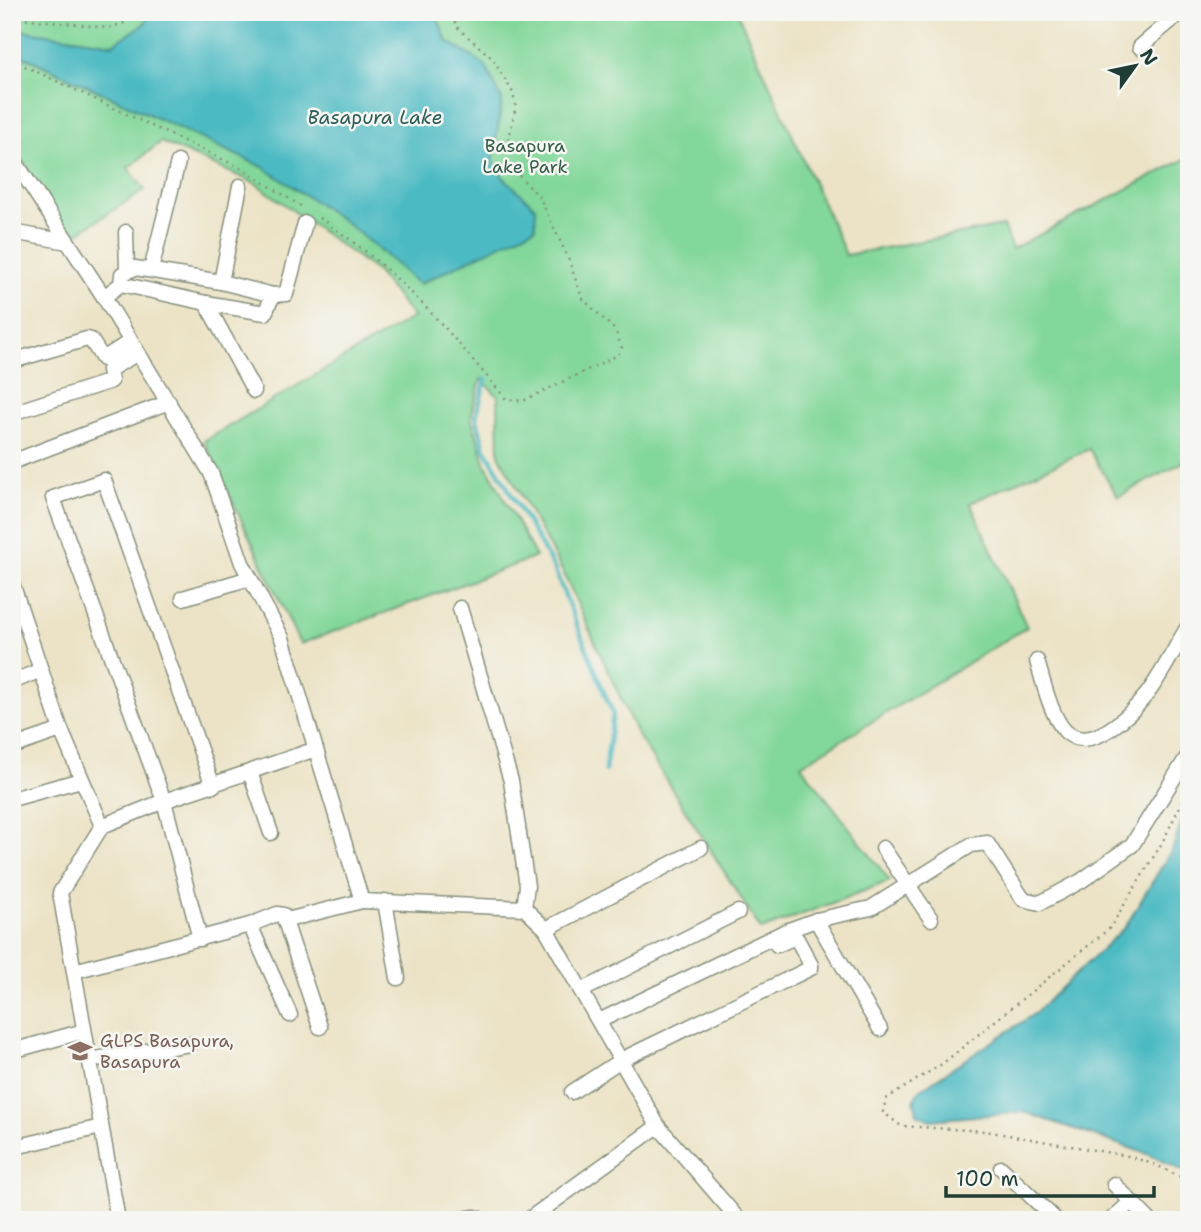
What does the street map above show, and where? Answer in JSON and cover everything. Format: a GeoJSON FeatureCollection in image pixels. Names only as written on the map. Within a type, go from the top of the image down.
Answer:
{"type":"FeatureCollection","features":[{"type":"Feature","properties":{"kind":"street"},"geometry":{"type":"LineString","coordinates":[[1140,47],[1181,12]]}},
{"type":"Feature","properties":{"kind":"street"},"geometry":{"type":"LineString","coordinates":[[12,157],[104,297],[212,473],[242,563],[282,638],[362,901]]}},
{"type":"Feature","properties":{"kind":"street"},"geometry":{"type":"LineString","coordinates":[[150,271],[178,162]]}},
{"type":"Feature","properties":{"kind":"street"},"geometry":{"type":"LineString","coordinates":[[221,282],[240,186]]}},
{"type":"Feature","properties":{"kind":"street"},"geometry":{"type":"LineString","coordinates":[[121,285],[122,274],[135,268],[221,282],[273,295],[286,294],[310,216]]}},
{"type":"Feature","properties":{"kind":"street"},"geometry":{"type":"LineString","coordinates":[[12,232],[68,242]]}},
{"type":"Feature","properties":{"kind":"street"},"geometry":{"type":"LineString","coordinates":[[126,232],[127,270]]}},
{"type":"Feature","properties":{"kind":"street"},"geometry":{"type":"LineString","coordinates":[[104,297],[121,285],[265,313],[273,295]]}},
{"type":"Feature","properties":{"kind":"street"},"geometry":{"type":"LineString","coordinates":[[206,303],[254,391]]}},
{"type":"Feature","properties":{"kind":"street"},"geometry":{"type":"LineString","coordinates":[[12,414],[110,382],[112,379],[91,340],[87,339],[13,359]]}},
{"type":"Feature","properties":{"kind":"street"},"geometry":{"type":"LineString","coordinates":[[106,364],[135,347]]}},
{"type":"Feature","properties":{"kind":"street"},"geometry":{"type":"LineString","coordinates":[[12,462],[169,402]]}},
{"type":"Feature","properties":{"kind":"street"},"geometry":{"type":"LineString","coordinates":[[200,939],[164,801],[52,498],[104,481],[213,786]]}},
{"type":"Feature","properties":{"kind":"street"},"geometry":{"type":"LineString","coordinates":[[183,598],[250,578]]}},
{"type":"Feature","properties":{"kind":"street"},"geometry":{"type":"LineString","coordinates":[[12,583],[61,730],[102,826]]}},
{"type":"Feature","properties":{"kind":"street"},"geometry":{"type":"LineString","coordinates":[[460,608],[512,781],[527,886],[524,908]]}},
{"type":"Feature","properties":{"kind":"street"},"geometry":{"type":"LineString","coordinates":[[1037,661],[1056,718],[1064,730],[1076,740],[1088,740],[1105,733],[1147,694],[1189,625]]}},
{"type":"Feature","properties":{"kind":"street"},"geometry":{"type":"LineString","coordinates":[[12,682],[41,670]]}},
{"type":"Feature","properties":{"kind":"street"},"geometry":{"type":"LineString","coordinates":[[12,747],[61,730]]}},
{"type":"Feature","properties":{"kind":"street"},"geometry":{"type":"LineString","coordinates":[[118,1220],[60,893],[102,826],[164,801],[316,749]]}},
{"type":"Feature","properties":{"kind":"street"},"geometry":{"type":"LineString","coordinates":[[601,1025],[739,953],[816,920],[871,908],[971,845],[986,844],[1023,899],[1040,903],[1081,881],[1132,845],[1189,754]]}},
{"type":"Feature","properties":{"kind":"street"},"geometry":{"type":"LineString","coordinates":[[250,772],[271,833]]}},
{"type":"Feature","properties":{"kind":"street"},"geometry":{"type":"LineString","coordinates":[[12,799],[81,780]]}},
{"type":"Feature","properties":{"kind":"street"},"geometry":{"type":"LineString","coordinates":[[546,929],[701,848]]}},
{"type":"Feature","properties":{"kind":"street"},"geometry":{"type":"LineString","coordinates":[[883,848],[931,919]]}},
{"type":"Feature","properties":{"kind":"street"},"geometry":{"type":"LineString","coordinates":[[286,920],[362,901],[524,908],[546,929],[658,1126],[739,1220]]}},
{"type":"Feature","properties":{"kind":"street"},"geometry":{"type":"LineString","coordinates":[[385,901],[398,978]]}},
{"type":"Feature","properties":{"kind":"street"},"geometry":{"type":"LineString","coordinates":[[581,991],[738,912]]}},
{"type":"Feature","properties":{"kind":"street"},"geometry":{"type":"LineString","coordinates":[[74,971],[250,925],[277,914],[283,915],[320,1027]]}},
{"type":"Feature","properties":{"kind":"street"},"geometry":{"type":"LineString","coordinates":[[816,920],[880,1029]]}},
{"type":"Feature","properties":{"kind":"street"},"geometry":{"type":"LineString","coordinates":[[250,925],[290,1014]]}},
{"type":"Feature","properties":{"kind":"street"},"geometry":{"type":"LineString","coordinates":[[572,1092],[621,1060],[808,971],[811,965],[799,941],[793,938],[601,1025]]}},
{"type":"Feature","properties":{"kind":"street"},"geometry":{"type":"LineString","coordinates":[[12,1051],[84,1031]]}},
{"type":"Feature","properties":{"kind":"street"},"geometry":{"type":"LineString","coordinates":[[89,1060],[190,1044]]}},
{"type":"Feature","properties":{"kind":"street"},"geometry":{"type":"LineString","coordinates":[[528,1220],[658,1126]]}},
{"type":"Feature","properties":{"kind":"street"},"geometry":{"type":"LineString","coordinates":[[15,1147],[101,1127]]}},
{"type":"Feature","properties":{"kind":"street"},"geometry":{"type":"LineString","coordinates":[[1001,1168],[1056,1220]]}},
{"type":"Feature","properties":{"kind":"street"},"geometry":{"type":"LineString","coordinates":[[1114,1184],[1149,1220]]}},
{"type":"Feature","properties":{"kind":"street"},"geometry":{"type":"LineString","coordinates":[[1111,1220],[1131,1202]]}},
{"type":"Feature","properties":{"kind":"street"},"geometry":{"type":"LineString","coordinates":[[48,1220],[59,1217],[64,1220]]}},
{"type":"Feature","properties":{"kind":"street"},"geometry":{"type":"LineString","coordinates":[[457,1220],[475,1217],[482,1220]]}},
{"type":"Feature","properties":{"kind":"path"},"geometry":{"type":"LineString","coordinates":[[12,17],[109,28],[124,23],[136,12]]}},
{"type":"Feature","properties":{"kind":"path"},"geometry":{"type":"LineString","coordinates":[[12,60],[243,169],[370,254],[407,286],[506,398],[523,401],[618,355],[622,348],[610,324],[582,299],[568,258],[540,198],[508,164],[506,151],[516,106],[512,92],[492,58],[458,28],[450,12]]}},
{"type":"Feature","properties":{"kind":"path"},"geometry":{"type":"LineString","coordinates":[[1189,788],[1163,843],[1110,928],[942,1064],[886,1099],[883,1112],[901,1126],[985,1131],[1128,1156],[1156,1165],[1189,1181]]}},
{"type":"Feature","properties":{"kind":"green space"},"geometry":{"type":"Polygon","coordinates":[[[12,12],[152,12],[143,25],[113,44],[12,29],[12,12]]]}},
{"type":"Feature","properties":{"kind":"green space","name":"Basapura Lake Park"},"geometry":{"type":"Polygon","coordinates":[[[435,12],[737,12],[846,255],[1003,226],[1012,249],[1189,157],[1189,459],[1118,497],[1089,449],[970,503],[1027,627],[801,765],[890,881],[761,930],[637,734],[563,572],[499,455],[498,396],[481,379],[471,417],[486,465],[536,557],[300,644],[204,441],[413,317],[376,271],[255,183],[161,142],[128,168],[145,190],[71,237],[12,144],[12,51],[263,167],[348,224],[420,284],[535,207],[503,177],[493,161],[502,100],[485,65],[447,41],[435,12]]]}},
{"type":"Feature","properties":{"kind":"water","name":"Basapura Lake"},"geometry":{"type":"Polygon","coordinates":[[[152,12],[435,12],[447,41],[485,65],[502,100],[493,161],[503,177],[536,208],[535,228],[419,284],[348,224],[263,167],[12,51],[12,29],[113,44],[143,25],[152,12]]]}},
{"type":"Feature","properties":{"kind":"water"},"geometry":{"type":"Polygon","coordinates":[[[1189,800],[1189,1174],[1150,1155],[1024,1112],[930,1120],[917,1114],[914,1099],[920,1090],[1034,1014],[1125,927],[1173,848],[1189,800]]]}},
{"type":"Feature","properties":{"kind":"waterway"},"geometry":{"type":"LineString","coordinates":[[486,379],[476,416],[485,449],[553,566],[613,714],[605,771]]}},
{"type":"Feature","properties":{"kind":"place","name":"GLPS Basapura, Basapura"},"geometry":{"type":"Point","coordinates":[80,1051]}}]}
